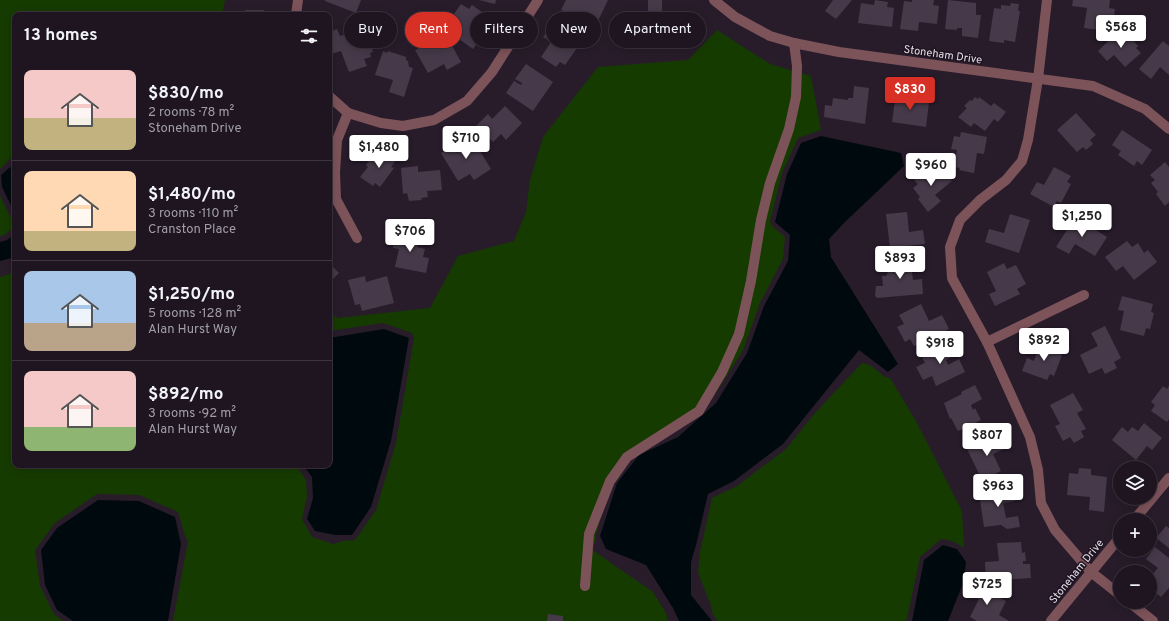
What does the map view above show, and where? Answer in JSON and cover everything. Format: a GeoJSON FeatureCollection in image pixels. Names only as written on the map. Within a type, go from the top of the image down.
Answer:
{"type":"FeatureCollection","features":[{"type":"Feature","properties":{"kind":"street"},"geometry":{"type":"LineString","coordinates":[[296,12],[298,0]]}},
{"type":"Feature","properties":{"kind":"street"},"geometry":{"type":"LineString","coordinates":[[332,99],[348,113],[381,123],[403,126],[434,120],[467,101],[492,72],[538,0]]}},
{"type":"Feature","properties":{"kind":"street","name":"Stoneham Drive"},"geometry":{"type":"LineString","coordinates":[[714,0],[735,17],[770,36],[794,43],[839,52],[1093,86],[1145,109],[1169,130]]}},
{"type":"Feature","properties":{"kind":"street"},"geometry":{"type":"LineString","coordinates":[[1047,0],[1038,79],[1028,140],[1022,161],[1006,180],[980,200],[960,220],[950,247],[952,278],[987,342],[1030,437],[1038,470],[1041,503],[1055,530],[1091,572],[1113,589]]}},
{"type":"Feature","properties":{"kind":"street"},"geometry":{"type":"LineString","coordinates":[[585,586],[589,534],[610,481],[627,457],[699,410],[722,372],[739,334],[751,281],[761,220],[770,183],[789,129],[796,97],[797,66],[794,43]]}},
{"type":"Feature","properties":{"kind":"street"},"geometry":{"type":"LineString","coordinates":[[348,113],[337,140],[335,173],[336,198],[357,238]]}},
{"type":"Feature","properties":{"kind":"street"},"geometry":{"type":"LineString","coordinates":[[987,342],[1084,295]]}},
{"type":"Feature","properties":{"kind":"street"},"geometry":{"type":"LineString","coordinates":[[1140,513],[1169,478]]}},
{"type":"Feature","properties":{"kind":"street","name":"Stoneham Drive"},"geometry":{"type":"LineString","coordinates":[[1051,621],[1113,545]]}},
{"type":"Feature","properties":{"kind":"street"},"geometry":{"type":"LineString","coordinates":[[1138,609],[1153,621]]}},
{"type":"Feature","properties":{"kind":"green space"},"geometry":{"type":"Polygon","coordinates":[[[0,0],[225,0],[223,12],[12,12],[12,157],[0,169],[0,0]]]}},
{"type":"Feature","properties":{"kind":"green space"},"geometry":{"type":"Polygon","coordinates":[[[717,30],[770,64],[811,76],[821,130],[798,138],[782,173],[770,221],[772,226],[785,237],[783,259],[760,303],[743,350],[712,399],[637,449],[612,481],[596,534],[596,540],[591,549],[653,592],[666,613],[668,621],[173,621],[188,541],[185,536],[178,512],[139,495],[97,494],[55,523],[35,550],[40,586],[54,614],[63,621],[0,621],[0,277],[12,273],[12,468],[298,468],[306,480],[307,497],[302,519],[312,537],[333,544],[355,540],[376,510],[396,443],[414,338],[412,333],[383,323],[332,331],[332,315],[338,318],[430,308],[458,256],[514,241],[526,212],[530,180],[543,137],[598,67],[688,60],[700,48],[706,48],[706,41],[717,30]]]}},
{"type":"Feature","properties":{"kind":"green space"},"geometry":{"type":"Polygon","coordinates":[[[0,196],[12,220],[12,229],[5,235],[0,236],[0,196]]]}},
{"type":"Feature","properties":{"kind":"green space"},"geometry":{"type":"Polygon","coordinates":[[[862,363],[870,365],[885,377],[890,378],[916,421],[962,511],[964,546],[962,547],[952,541],[941,539],[920,557],[907,619],[905,621],[717,621],[712,612],[698,572],[700,552],[712,498],[737,486],[786,449],[815,413],[862,363]]]}},
{"type":"Feature","properties":{"kind":"shaded area"},"geometry":{"type":"Polygon","coordinates":[[[821,136],[901,153],[904,166],[829,239],[831,257],[898,364],[888,372],[859,350],[783,444],[734,481],[708,494],[691,562],[691,595],[712,621],[679,621],[673,608],[646,565],[606,549],[600,536],[617,483],[639,455],[678,437],[716,403],[747,353],[764,306],[788,261],[790,235],[775,222],[787,174],[801,143],[821,136]]]}},
{"type":"Feature","properties":{"kind":"shaded area"},"geometry":{"type":"Polygon","coordinates":[[[12,166],[12,208],[2,187],[1,175],[12,166]]]}},
{"type":"Feature","properties":{"kind":"shaded area"},"geometry":{"type":"Polygon","coordinates":[[[12,236],[12,258],[0,261],[0,242],[7,240],[12,236]]]}},
{"type":"Feature","properties":{"kind":"shaded area"},"geometry":{"type":"Polygon","coordinates":[[[384,329],[409,338],[391,441],[371,507],[352,535],[335,535],[315,531],[307,519],[313,498],[312,477],[305,468],[332,468],[332,338],[384,329]]]}},
{"type":"Feature","properties":{"kind":"shaded area"},"geometry":{"type":"Polygon","coordinates":[[[98,500],[139,501],[175,517],[181,544],[168,621],[73,621],[57,610],[45,585],[41,550],[57,528],[98,500]]]}},
{"type":"Feature","properties":{"kind":"shaded area"},"geometry":{"type":"Polygon","coordinates":[[[943,545],[957,549],[966,562],[964,581],[948,621],[912,621],[924,560],[943,545]]]}},
{"type":"Feature","properties":{"kind":"building"},"geometry":{"type":"Polygon","coordinates":[[[325,0],[361,0],[356,12],[325,0]]]}},
{"type":"Feature","properties":{"kind":"building"},"geometry":{"type":"Polygon","coordinates":[[[479,0],[496,0],[495,4],[479,0]]]}},
{"type":"Feature","properties":{"kind":"building"},"geometry":{"type":"Polygon","coordinates":[[[566,0],[608,0],[601,15],[601,12],[565,12],[561,10],[566,0]]]}},
{"type":"Feature","properties":{"kind":"building"},"geometry":{"type":"Polygon","coordinates":[[[648,0],[662,0],[662,12],[648,12],[648,0]]]}},
{"type":"Feature","properties":{"kind":"building"},"geometry":{"type":"Polygon","coordinates":[[[833,0],[852,0],[836,19],[825,11],[833,0]]]}},
{"type":"Feature","properties":{"kind":"building"},"geometry":{"type":"Polygon","coordinates":[[[875,0],[888,2],[887,7],[894,8],[892,27],[858,23],[861,3],[874,5],[875,0]]]}},
{"type":"Feature","properties":{"kind":"building"},"geometry":{"type":"Polygon","coordinates":[[[912,0],[934,0],[933,5],[939,6],[937,24],[919,22],[918,31],[900,29],[904,1],[912,2],[912,0]]]}},
{"type":"Feature","properties":{"kind":"building"},"geometry":{"type":"Polygon","coordinates":[[[948,0],[976,3],[976,15],[981,15],[978,38],[962,36],[962,28],[957,28],[957,30],[945,29],[948,0]]]}},
{"type":"Feature","properties":{"kind":"building"},"geometry":{"type":"Polygon","coordinates":[[[1073,0],[1110,0],[1109,8],[1115,9],[1113,24],[1107,23],[1106,31],[1084,28],[1087,8],[1072,6],[1073,0]]]}},
{"type":"Feature","properties":{"kind":"building"},"geometry":{"type":"Polygon","coordinates":[[[1011,3],[1019,4],[1018,11],[1020,11],[1015,42],[1004,40],[1004,43],[989,41],[994,8],[1001,9],[1001,5],[1010,6],[1011,3]]]}},
{"type":"Feature","properties":{"kind":"building"},"geometry":{"type":"Polygon","coordinates":[[[461,4],[469,9],[472,5],[482,12],[470,12],[470,47],[462,41],[462,12],[455,12],[461,4]]]}},
{"type":"Feature","properties":{"kind":"building"},"geometry":{"type":"Polygon","coordinates":[[[245,10],[264,10],[264,12],[245,12],[245,10]]]}},
{"type":"Feature","properties":{"kind":"building"},"geometry":{"type":"Polygon","coordinates":[[[337,29],[340,36],[344,35],[344,48],[372,48],[373,52],[370,53],[371,57],[364,59],[367,66],[349,72],[341,51],[332,54],[332,31],[337,29]]]}},
{"type":"Feature","properties":{"kind":"building"},"geometry":{"type":"Polygon","coordinates":[[[1120,30],[1125,36],[1128,34],[1138,46],[1136,48],[1141,53],[1125,67],[1114,55],[1107,61],[1098,51],[1120,30]]]}},
{"type":"Feature","properties":{"kind":"building"},"geometry":{"type":"Polygon","coordinates":[[[1163,41],[1169,46],[1169,75],[1160,67],[1151,79],[1139,69],[1163,41]]]}},
{"type":"Feature","properties":{"kind":"building"},"geometry":{"type":"Polygon","coordinates":[[[453,48],[461,62],[447,70],[444,64],[428,73],[415,50],[453,48]]]}},
{"type":"Feature","properties":{"kind":"building"},"geometry":{"type":"Polygon","coordinates":[[[547,48],[577,48],[565,65],[560,62],[556,67],[541,57],[547,48]]]}},
{"type":"Feature","properties":{"kind":"building"},"geometry":{"type":"Polygon","coordinates":[[[383,51],[387,53],[388,51],[406,57],[409,67],[413,68],[404,97],[389,92],[393,80],[375,75],[383,51]]]}},
{"type":"Feature","properties":{"kind":"building"},"geometry":{"type":"Polygon","coordinates":[[[526,64],[553,82],[533,111],[506,93],[514,81],[521,85],[522,83],[515,79],[526,64]]]}},
{"type":"Feature","properties":{"kind":"building"},"geometry":{"type":"Polygon","coordinates":[[[854,86],[869,88],[865,124],[824,117],[825,105],[832,106],[833,98],[848,100],[848,98],[853,98],[854,86]]]}},
{"type":"Feature","properties":{"kind":"building"},"geometry":{"type":"Polygon","coordinates":[[[896,92],[913,94],[912,100],[929,102],[926,127],[892,122],[896,92]]]}},
{"type":"Feature","properties":{"kind":"building"},"geometry":{"type":"Polygon","coordinates":[[[975,97],[978,99],[979,97],[991,106],[994,103],[1006,112],[998,122],[994,119],[985,131],[974,123],[971,127],[958,117],[967,108],[964,106],[975,97]]]}},
{"type":"Feature","properties":{"kind":"building"},"geometry":{"type":"Polygon","coordinates":[[[505,106],[522,123],[506,140],[501,134],[493,142],[476,126],[488,114],[492,119],[505,106]]]}},
{"type":"Feature","properties":{"kind":"building"},"geometry":{"type":"Polygon","coordinates":[[[1076,113],[1096,135],[1090,140],[1093,144],[1086,150],[1083,147],[1077,152],[1057,130],[1076,113]]]}},
{"type":"Feature","properties":{"kind":"building"},"geometry":{"type":"Polygon","coordinates":[[[1122,130],[1152,150],[1142,165],[1137,161],[1134,166],[1118,155],[1121,151],[1112,145],[1122,130]]]}},
{"type":"Feature","properties":{"kind":"building"},"geometry":{"type":"Polygon","coordinates":[[[961,132],[987,137],[984,154],[977,153],[974,173],[959,170],[960,168],[954,167],[957,150],[951,149],[954,136],[960,137],[961,132]]]}},
{"type":"Feature","properties":{"kind":"building"},"geometry":{"type":"Polygon","coordinates":[[[470,135],[491,169],[474,180],[470,174],[458,181],[441,153],[453,146],[457,153],[460,151],[455,144],[470,135]]]}},
{"type":"Feature","properties":{"kind":"building"},"geometry":{"type":"Polygon","coordinates":[[[380,149],[396,160],[391,167],[394,168],[380,187],[375,183],[373,186],[360,177],[368,167],[366,165],[374,154],[375,155],[380,149]]]}},
{"type":"Feature","properties":{"kind":"building"},"geometry":{"type":"Polygon","coordinates":[[[1165,162],[1169,167],[1169,202],[1165,206],[1156,194],[1158,192],[1151,183],[1155,180],[1150,175],[1165,162]]]}},
{"type":"Feature","properties":{"kind":"building"},"geometry":{"type":"Polygon","coordinates":[[[418,166],[418,172],[440,170],[442,190],[427,191],[428,197],[421,198],[422,200],[409,201],[407,193],[403,194],[401,168],[418,166]]]}},
{"type":"Feature","properties":{"kind":"building"},"geometry":{"type":"Polygon","coordinates":[[[932,166],[936,170],[940,167],[952,181],[935,195],[941,201],[928,212],[918,199],[920,197],[913,188],[918,184],[914,180],[932,166]]]}},
{"type":"Feature","properties":{"kind":"building"},"geometry":{"type":"Polygon","coordinates":[[[1054,167],[1071,176],[1067,182],[1071,184],[1061,203],[1057,201],[1054,207],[1030,194],[1037,182],[1044,185],[1054,167]]]}},
{"type":"Feature","properties":{"kind":"building"},"geometry":{"type":"Polygon","coordinates":[[[907,212],[909,232],[923,230],[925,244],[890,248],[886,214],[907,212]]]}},
{"type":"Feature","properties":{"kind":"building"},"geometry":{"type":"Polygon","coordinates":[[[1010,214],[1030,220],[1019,253],[985,242],[989,229],[1004,233],[1010,214]]]}},
{"type":"Feature","properties":{"kind":"building"},"geometry":{"type":"Polygon","coordinates":[[[1075,217],[1107,237],[1095,256],[1075,244],[1069,254],[1056,247],[1075,217]]]}},
{"type":"Feature","properties":{"kind":"building"},"geometry":{"type":"Polygon","coordinates":[[[397,232],[420,237],[417,247],[425,249],[423,257],[429,258],[426,273],[395,267],[399,249],[393,248],[397,232]]]}},
{"type":"Feature","properties":{"kind":"building"},"geometry":{"type":"Polygon","coordinates":[[[1127,241],[1132,247],[1138,243],[1144,253],[1148,250],[1157,262],[1134,280],[1123,266],[1116,271],[1105,257],[1127,241]]]}},
{"type":"Feature","properties":{"kind":"building"},"geometry":{"type":"Polygon","coordinates":[[[917,259],[918,272],[912,272],[913,280],[922,279],[923,294],[877,298],[875,296],[876,286],[883,286],[882,276],[886,276],[889,270],[888,262],[917,259]]]}},
{"type":"Feature","properties":{"kind":"building"},"geometry":{"type":"Polygon","coordinates":[[[1004,263],[1007,269],[1016,265],[1026,284],[1017,289],[1020,294],[995,306],[989,294],[996,291],[987,272],[1004,263]]]}},
{"type":"Feature","properties":{"kind":"building"},"geometry":{"type":"Polygon","coordinates":[[[332,266],[339,273],[332,280],[332,266]]]}},
{"type":"Feature","properties":{"kind":"building"},"geometry":{"type":"Polygon","coordinates":[[[365,276],[366,282],[387,276],[394,303],[362,311],[360,304],[355,305],[348,280],[365,276]]]}},
{"type":"Feature","properties":{"kind":"building"},"geometry":{"type":"Polygon","coordinates":[[[1122,296],[1153,304],[1151,312],[1154,313],[1150,329],[1146,328],[1144,336],[1120,330],[1124,311],[1118,310],[1122,296]]]}},
{"type":"Feature","properties":{"kind":"building"},"geometry":{"type":"Polygon","coordinates":[[[921,304],[929,321],[942,315],[949,329],[914,346],[910,339],[905,342],[897,327],[904,324],[899,315],[921,304]]]}},
{"type":"Feature","properties":{"kind":"building"},"geometry":{"type":"Polygon","coordinates":[[[1105,326],[1121,358],[1114,362],[1117,368],[1105,374],[1102,368],[1089,374],[1080,355],[1098,346],[1091,333],[1105,326]]]}},
{"type":"Feature","properties":{"kind":"building"},"geometry":{"type":"Polygon","coordinates":[[[1041,341],[1060,348],[1057,353],[1062,355],[1054,376],[1050,374],[1047,380],[1022,371],[1027,358],[1034,361],[1041,341]]]}},
{"type":"Feature","properties":{"kind":"building"},"geometry":{"type":"Polygon","coordinates":[[[946,342],[953,356],[946,360],[948,365],[959,359],[965,372],[936,386],[932,376],[923,380],[916,367],[925,363],[921,355],[946,342]]]}},
{"type":"Feature","properties":{"kind":"building"},"geometry":{"type":"Polygon","coordinates":[[[975,385],[982,399],[971,405],[973,410],[975,408],[981,420],[958,431],[951,418],[950,419],[944,403],[962,394],[961,392],[975,385]]]}},
{"type":"Feature","properties":{"kind":"building"},"geometry":{"type":"Polygon","coordinates":[[[1163,386],[1167,389],[1169,386],[1169,419],[1167,422],[1151,411],[1155,405],[1151,402],[1163,386]]]}},
{"type":"Feature","properties":{"kind":"building"},"geometry":{"type":"Polygon","coordinates":[[[1073,393],[1083,410],[1077,413],[1086,429],[1081,431],[1084,437],[1074,443],[1070,437],[1063,441],[1055,426],[1060,424],[1050,405],[1073,393]]]}},
{"type":"Feature","properties":{"kind":"building"},"geometry":{"type":"Polygon","coordinates":[[[1144,423],[1162,438],[1152,450],[1147,446],[1136,460],[1112,440],[1122,427],[1128,432],[1132,427],[1138,431],[1144,423]]]}},
{"type":"Feature","properties":{"kind":"building"},"geometry":{"type":"Polygon","coordinates":[[[1000,435],[1006,448],[993,454],[1001,471],[982,480],[967,449],[1000,435]]]}},
{"type":"Feature","properties":{"kind":"building"},"geometry":{"type":"Polygon","coordinates":[[[1079,468],[1091,469],[1091,475],[1107,477],[1104,512],[1089,510],[1090,497],[1067,495],[1069,473],[1078,474],[1079,468]]]}},
{"type":"Feature","properties":{"kind":"building"},"geometry":{"type":"Polygon","coordinates":[[[1013,487],[1015,501],[1003,503],[1006,518],[1018,516],[1020,527],[1007,529],[1001,525],[984,527],[979,493],[1013,487]]]}},
{"type":"Feature","properties":{"kind":"building"},"geometry":{"type":"Polygon","coordinates":[[[1166,526],[1169,528],[1169,548],[1157,539],[1166,526]]]}},
{"type":"Feature","properties":{"kind":"building"},"geometry":{"type":"Polygon","coordinates":[[[1021,542],[1022,553],[1025,552],[1026,561],[1023,561],[1023,564],[1030,564],[1031,578],[986,581],[985,562],[999,561],[997,543],[1021,542]]]}},
{"type":"Feature","properties":{"kind":"building"},"geometry":{"type":"Polygon","coordinates":[[[1157,549],[1169,558],[1169,588],[1161,597],[1157,594],[1157,565],[1154,565],[1146,559],[1148,557],[1157,557],[1157,549]]]}},
{"type":"Feature","properties":{"kind":"building"},"geometry":{"type":"Polygon","coordinates":[[[970,587],[983,592],[984,590],[1006,601],[999,615],[1009,621],[977,621],[970,617],[979,599],[967,595],[970,587]]]}},
{"type":"Feature","properties":{"kind":"building"},"geometry":{"type":"Polygon","coordinates":[[[548,614],[563,616],[563,621],[547,621],[548,614]]]}}]}
